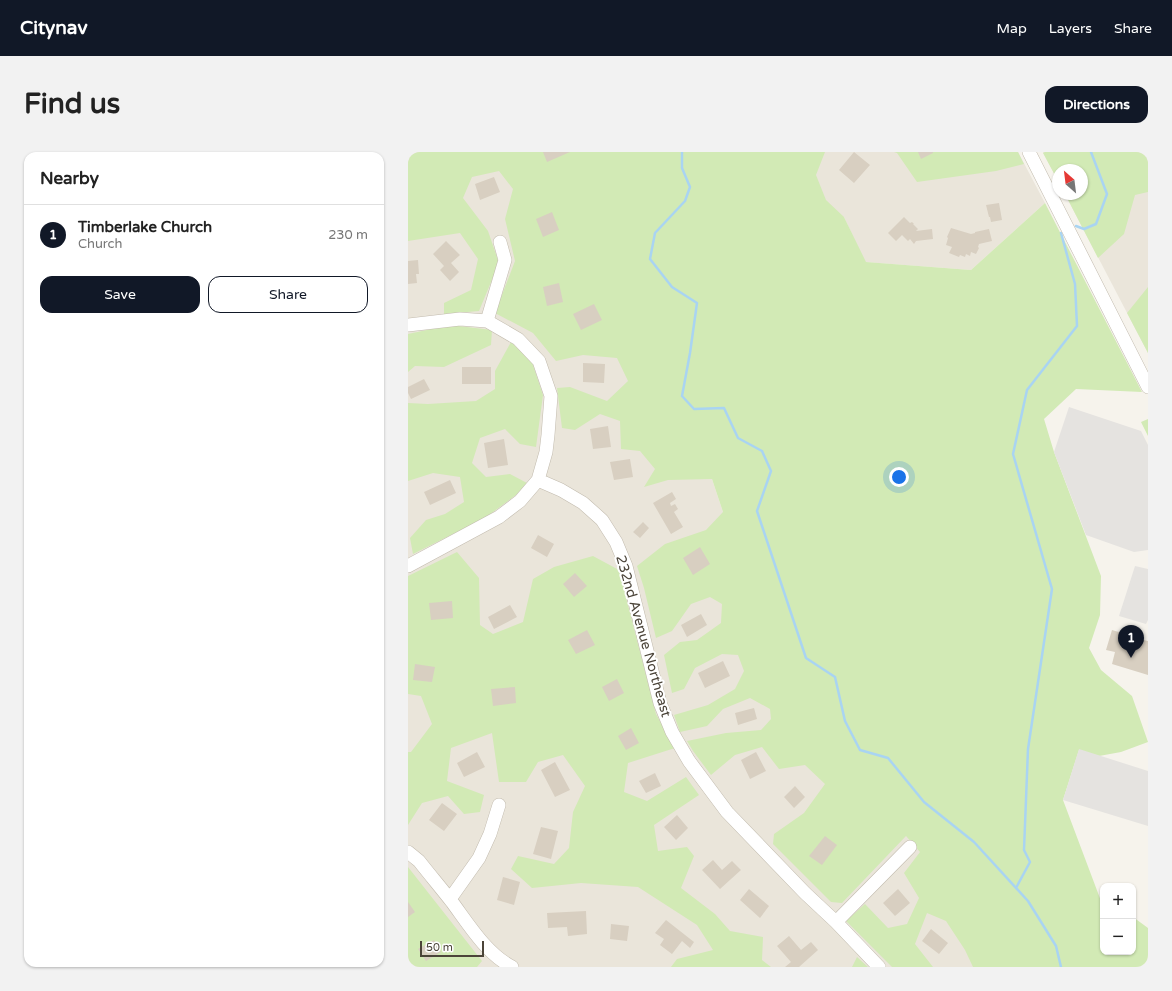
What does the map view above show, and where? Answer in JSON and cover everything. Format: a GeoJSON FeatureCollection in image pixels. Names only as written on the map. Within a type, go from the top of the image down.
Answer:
{"type":"FeatureCollection","features":[{"type":"Feature","properties":{"kind":"street"},"geometry":{"type":"LineString","coordinates":[[1029,152],[1148,387]]}},
{"type":"Feature","properties":{"kind":"street"},"geometry":{"type":"LineString","coordinates":[[487,321],[504,260],[500,242]]}},
{"type":"Feature","properties":{"kind":"street"},"geometry":{"type":"LineString","coordinates":[[408,325],[460,319],[487,321],[518,339],[539,361],[551,396],[546,452],[538,480],[520,501],[499,517],[408,566]]}},
{"type":"Feature","properties":{"kind":"street","name":"232nd Avenue Northeast"},"geometry":{"type":"LineString","coordinates":[[538,480],[562,490],[583,503],[602,520],[616,542],[628,573],[660,703],[672,732],[689,761],[727,812],[879,967]]}},
{"type":"Feature","properties":{"kind":"street"},"geometry":{"type":"LineString","coordinates":[[450,899],[479,858],[490,834],[500,805]]}},
{"type":"Feature","properties":{"kind":"street"},"geometry":{"type":"LineString","coordinates":[[836,922],[910,847]]}},
{"type":"Feature","properties":{"kind":"street"},"geometry":{"type":"LineString","coordinates":[[408,852],[419,861],[476,934],[492,952],[512,967]]}},
{"type":"Feature","properties":{"kind":"shaded area"},"geometry":{"type":"Polygon","coordinates":[[[408,152],[1018,152],[1045,203],[971,270],[865,262],[844,217],[712,479],[774,665],[958,896],[1002,967],[408,967],[408,152]]]}},
{"type":"Feature","properties":{"kind":"shaded area"},"geometry":{"type":"Polygon","coordinates":[[[1043,152],[1148,152],[1148,353],[1068,200],[1088,200],[1088,164],[1052,164],[1052,169],[1043,152]]]}},
{"type":"Feature","properties":{"kind":"shaded area"},"geometry":{"type":"Polygon","coordinates":[[[1069,407],[1141,431],[1148,445],[1148,550],[1134,552],[1086,535],[1054,452],[1069,407]]]}},
{"type":"Feature","properties":{"kind":"shaded area"},"geometry":{"type":"Polygon","coordinates":[[[1135,566],[1148,569],[1148,620],[1146,624],[1119,616],[1135,566]]]}},
{"type":"Feature","properties":{"kind":"shaded area"},"geometry":{"type":"Polygon","coordinates":[[[1079,749],[1148,771],[1148,826],[1063,800],[1079,749]]]}},
{"type":"Feature","properties":{"kind":"green space"},"geometry":{"type":"Polygon","coordinates":[[[408,152],[825,152],[816,175],[826,200],[844,217],[866,262],[971,270],[1045,203],[1142,392],[1076,389],[1044,419],[1054,452],[1101,576],[1100,615],[1089,648],[1101,670],[1132,696],[1148,742],[1121,752],[1099,756],[1079,750],[1063,800],[1100,898],[1100,955],[1136,955],[1136,919],[1148,928],[1148,967],[973,967],[965,950],[946,921],[927,913],[915,944],[933,967],[892,967],[846,921],[865,904],[888,928],[907,924],[919,898],[904,873],[920,852],[906,836],[842,903],[831,902],[773,844],[774,834],[804,813],[825,784],[805,765],[779,769],[762,747],[735,755],[711,775],[687,741],[726,733],[761,730],[771,719],[770,709],[750,698],[723,709],[707,726],[680,732],[674,715],[708,705],[735,689],[744,671],[738,655],[722,654],[695,668],[684,689],[672,693],[664,655],[680,642],[697,640],[721,623],[722,604],[710,597],[691,604],[672,631],[656,638],[637,566],[665,544],[706,530],[723,512],[712,479],[668,480],[644,487],[655,469],[640,451],[621,449],[620,421],[600,414],[575,430],[562,428],[557,388],[570,387],[607,401],[628,381],[617,358],[583,355],[556,361],[533,333],[495,313],[515,261],[505,219],[513,189],[499,171],[472,177],[463,198],[488,231],[499,263],[479,311],[444,314],[444,303],[471,290],[478,259],[460,233],[408,241],[408,152]]]}},
{"type":"Feature","properties":{"kind":"green space"},"geometry":{"type":"Polygon","coordinates":[[[894,152],[1018,152],[1024,164],[996,171],[917,182],[897,153],[894,152]]]}},
{"type":"Feature","properties":{"kind":"green space"},"geometry":{"type":"Polygon","coordinates":[[[1148,152],[1148,192],[1135,195],[1124,234],[1098,258],[1068,200],[1088,200],[1088,164],[1052,164],[1052,170],[1043,153],[1148,152]]]}},
{"type":"Feature","properties":{"kind":"green space"},"geometry":{"type":"Polygon","coordinates":[[[1148,287],[1148,353],[1127,313],[1148,287]]]}},
{"type":"Feature","properties":{"kind":"green space"},"geometry":{"type":"Polygon","coordinates":[[[450,325],[492,330],[491,345],[444,367],[415,366],[408,372],[408,334],[450,325]]]}},
{"type":"Feature","properties":{"kind":"green space"},"geometry":{"type":"Polygon","coordinates":[[[511,342],[532,362],[543,395],[536,447],[520,444],[505,429],[480,438],[472,463],[486,477],[510,474],[527,483],[516,495],[485,518],[413,554],[410,538],[426,520],[445,514],[464,502],[460,477],[433,473],[408,481],[408,403],[428,404],[476,401],[495,389],[495,371],[511,342]]]}},
{"type":"Feature","properties":{"kind":"green space"},"geometry":{"type":"Polygon","coordinates":[[[1148,419],[1148,436],[1141,422],[1148,419]]]}},
{"type":"Feature","properties":{"kind":"green space"},"geometry":{"type":"Polygon","coordinates":[[[457,552],[479,578],[480,625],[493,634],[523,622],[533,579],[554,567],[593,556],[619,570],[656,714],[675,748],[628,763],[624,792],[647,801],[686,777],[699,795],[654,825],[658,851],[687,847],[694,856],[681,888],[715,914],[730,931],[763,937],[762,960],[771,967],[671,967],[677,959],[713,950],[697,925],[638,887],[581,883],[532,888],[511,869],[518,856],[554,864],[569,848],[573,812],[585,786],[563,755],[538,762],[526,782],[499,782],[492,733],[451,748],[447,781],[484,795],[480,812],[464,814],[448,796],[422,803],[408,825],[408,752],[411,752],[432,724],[421,696],[408,694],[408,576],[457,552]]]}},
{"type":"Feature","properties":{"kind":"green space"},"geometry":{"type":"Polygon","coordinates":[[[408,867],[482,961],[477,967],[408,967],[408,867]]]}},
{"type":"Feature","properties":{"kind":"green space"},"geometry":{"type":"Polygon","coordinates":[[[857,957],[868,967],[852,967],[857,957]]]}},
{"type":"Feature","properties":{"kind":"building"},"geometry":{"type":"Polygon","coordinates":[[[543,152],[570,152],[547,162],[543,152]]]}},
{"type":"Feature","properties":{"kind":"building"},"geometry":{"type":"Polygon","coordinates":[[[854,152],[870,165],[854,183],[839,170],[854,152]]]}},
{"type":"Feature","properties":{"kind":"building"},"geometry":{"type":"Polygon","coordinates":[[[918,152],[933,152],[933,153],[921,159],[918,152]]]}},
{"type":"Feature","properties":{"kind":"building"},"geometry":{"type":"Polygon","coordinates":[[[494,177],[500,192],[480,200],[475,184],[494,177]]]}},
{"type":"Feature","properties":{"kind":"building"},"geometry":{"type":"Polygon","coordinates":[[[999,203],[1002,220],[991,222],[986,205],[999,203]]]}},
{"type":"Feature","properties":{"kind":"building"},"geometry":{"type":"Polygon","coordinates":[[[552,212],[559,230],[543,237],[536,219],[552,212]]]}},
{"type":"Feature","properties":{"kind":"building"},"geometry":{"type":"Polygon","coordinates":[[[904,217],[910,223],[912,222],[914,224],[918,229],[916,231],[932,229],[933,239],[916,241],[914,244],[910,239],[908,241],[902,235],[896,241],[888,233],[904,217]]]}},
{"type":"Feature","properties":{"kind":"building"},"geometry":{"type":"Polygon","coordinates":[[[951,228],[971,234],[989,229],[992,241],[979,244],[976,254],[971,252],[970,256],[966,254],[965,257],[960,255],[959,257],[949,253],[952,247],[946,245],[947,237],[951,228]]]}},
{"type":"Feature","properties":{"kind":"building"},"geometry":{"type":"Polygon","coordinates":[[[446,241],[460,255],[451,263],[459,272],[450,281],[440,270],[444,266],[433,254],[446,241]]]}},
{"type":"Feature","properties":{"kind":"building"},"geometry":{"type":"Polygon","coordinates":[[[418,260],[419,274],[416,274],[417,283],[408,284],[408,261],[418,260]]]}},
{"type":"Feature","properties":{"kind":"building"},"geometry":{"type":"Polygon","coordinates":[[[559,283],[563,302],[547,306],[543,287],[559,283]]]}},
{"type":"Feature","properties":{"kind":"building"},"geometry":{"type":"Polygon","coordinates":[[[594,304],[602,320],[581,330],[573,314],[594,304]]]}},
{"type":"Feature","properties":{"kind":"building"},"geometry":{"type":"Polygon","coordinates":[[[583,363],[605,364],[604,383],[583,382],[583,363]]]}},
{"type":"Feature","properties":{"kind":"building"},"geometry":{"type":"Polygon","coordinates":[[[462,367],[491,367],[491,384],[462,384],[462,367]]]}},
{"type":"Feature","properties":{"kind":"building"},"geometry":{"type":"Polygon","coordinates":[[[424,379],[430,390],[411,399],[408,393],[408,387],[424,379]]]}},
{"type":"Feature","properties":{"kind":"building"},"geometry":{"type":"Polygon","coordinates":[[[608,426],[611,447],[593,449],[590,429],[608,426]]]}},
{"type":"Feature","properties":{"kind":"building"},"geometry":{"type":"Polygon","coordinates":[[[504,439],[508,465],[488,468],[484,443],[504,439]]]}},
{"type":"Feature","properties":{"kind":"building"},"geometry":{"type":"Polygon","coordinates":[[[630,459],[633,477],[614,480],[610,462],[630,459]]]}},
{"type":"Feature","properties":{"kind":"building"},"geometry":{"type":"Polygon","coordinates":[[[450,480],[456,493],[430,505],[424,492],[450,480]]]}},
{"type":"Feature","properties":{"kind":"building"},"geometry":{"type":"Polygon","coordinates":[[[672,492],[676,499],[670,503],[671,506],[675,504],[678,509],[674,512],[683,527],[671,534],[653,503],[672,492]]]}},
{"type":"Feature","properties":{"kind":"building"},"geometry":{"type":"Polygon","coordinates":[[[643,522],[649,528],[640,538],[633,532],[643,522]]]}},
{"type":"Feature","properties":{"kind":"building"},"geometry":{"type":"Polygon","coordinates":[[[538,535],[554,544],[547,557],[531,548],[538,535]]]}},
{"type":"Feature","properties":{"kind":"building"},"geometry":{"type":"Polygon","coordinates":[[[700,547],[710,564],[693,575],[683,558],[700,547]]]}},
{"type":"Feature","properties":{"kind":"building"},"geometry":{"type":"Polygon","coordinates":[[[575,573],[587,586],[574,597],[563,584],[575,573]]]}},
{"type":"Feature","properties":{"kind":"building"},"geometry":{"type":"Polygon","coordinates":[[[452,601],[453,618],[431,620],[429,603],[452,601]]]}},
{"type":"Feature","properties":{"kind":"building"},"geometry":{"type":"Polygon","coordinates":[[[510,605],[517,617],[494,629],[488,617],[510,605]]]}},
{"type":"Feature","properties":{"kind":"building"},"geometry":{"type":"Polygon","coordinates":[[[701,614],[707,625],[687,637],[681,625],[701,614]]]}},
{"type":"Feature","properties":{"kind":"building"},"geometry":{"type":"Polygon","coordinates":[[[587,630],[595,645],[576,654],[568,640],[587,630]]]}},
{"type":"Feature","properties":{"kind":"building"},"geometry":{"type":"Polygon","coordinates":[[[1112,630],[1140,636],[1139,639],[1148,641],[1148,675],[1112,664],[1115,652],[1106,650],[1112,630]]]}},
{"type":"Feature","properties":{"kind":"building"},"geometry":{"type":"Polygon","coordinates":[[[723,661],[730,676],[705,688],[698,673],[723,661]]]}},
{"type":"Feature","properties":{"kind":"building"},"geometry":{"type":"Polygon","coordinates":[[[415,664],[435,667],[432,682],[413,680],[415,664]]]}},
{"type":"Feature","properties":{"kind":"building"},"geometry":{"type":"Polygon","coordinates":[[[617,679],[624,693],[609,701],[602,687],[617,679]]]}},
{"type":"Feature","properties":{"kind":"building"},"geometry":{"type":"Polygon","coordinates":[[[515,687],[516,703],[493,706],[491,689],[515,687]]]}},
{"type":"Feature","properties":{"kind":"building"},"geometry":{"type":"Polygon","coordinates":[[[754,708],[757,719],[738,725],[735,713],[754,708]]]}},
{"type":"Feature","properties":{"kind":"building"},"geometry":{"type":"Polygon","coordinates":[[[631,728],[639,743],[626,750],[618,736],[631,728]]]}},
{"type":"Feature","properties":{"kind":"building"},"geometry":{"type":"Polygon","coordinates":[[[477,752],[485,767],[464,777],[457,763],[477,752]]]}},
{"type":"Feature","properties":{"kind":"building"},"geometry":{"type":"Polygon","coordinates":[[[756,752],[766,771],[750,779],[741,760],[756,752]]]}},
{"type":"Feature","properties":{"kind":"building"},"geometry":{"type":"Polygon","coordinates":[[[555,762],[570,790],[555,797],[541,770],[555,762]]]}},
{"type":"Feature","properties":{"kind":"building"},"geometry":{"type":"Polygon","coordinates":[[[655,773],[661,786],[646,793],[639,781],[655,773]]]}},
{"type":"Feature","properties":{"kind":"building"},"geometry":{"type":"Polygon","coordinates":[[[795,786],[805,797],[794,808],[784,797],[795,786]]]}},
{"type":"Feature","properties":{"kind":"building"},"geometry":{"type":"Polygon","coordinates":[[[442,803],[457,814],[444,831],[429,820],[442,803]]]}},
{"type":"Feature","properties":{"kind":"building"},"geometry":{"type":"Polygon","coordinates":[[[677,815],[688,828],[676,840],[664,827],[677,815]]]}},
{"type":"Feature","properties":{"kind":"building"},"geometry":{"type":"Polygon","coordinates":[[[541,827],[558,831],[551,859],[533,854],[541,827]]]}},
{"type":"Feature","properties":{"kind":"building"},"geometry":{"type":"Polygon","coordinates":[[[825,836],[837,845],[822,865],[809,856],[825,836]]]}},
{"type":"Feature","properties":{"kind":"building"},"geometry":{"type":"Polygon","coordinates":[[[713,860],[722,870],[732,861],[741,870],[720,889],[702,870],[713,860]]]}},
{"type":"Feature","properties":{"kind":"building"},"geometry":{"type":"Polygon","coordinates":[[[503,877],[520,882],[514,905],[497,900],[503,877]]]}},
{"type":"Feature","properties":{"kind":"building"},"geometry":{"type":"Polygon","coordinates":[[[749,889],[769,906],[760,918],[740,900],[749,889]]]}},
{"type":"Feature","properties":{"kind":"building"},"geometry":{"type":"Polygon","coordinates":[[[898,889],[910,903],[895,916],[883,903],[898,889]]]}},
{"type":"Feature","properties":{"kind":"building"},"geometry":{"type":"Polygon","coordinates":[[[408,902],[415,912],[408,917],[408,902]]]}},
{"type":"Feature","properties":{"kind":"building"},"geometry":{"type":"Polygon","coordinates":[[[586,911],[587,934],[568,936],[567,927],[548,928],[547,913],[586,911]]]}},
{"type":"Feature","properties":{"kind":"building"},"geometry":{"type":"Polygon","coordinates":[[[666,920],[694,942],[690,948],[682,941],[672,954],[660,945],[664,939],[655,933],[666,920]]]}},
{"type":"Feature","properties":{"kind":"building"},"geometry":{"type":"Polygon","coordinates":[[[611,924],[629,926],[627,941],[610,939],[611,924]]]}},
{"type":"Feature","properties":{"kind":"building"},"geometry":{"type":"Polygon","coordinates":[[[931,929],[948,943],[939,954],[922,941],[931,929]]]}},
{"type":"Feature","properties":{"kind":"building"},"geometry":{"type":"Polygon","coordinates":[[[789,936],[801,950],[811,942],[818,950],[799,967],[785,967],[791,962],[777,946],[789,936]]]}},
{"type":"Feature","properties":{"kind":"building"},"geometry":{"type":"Polygon","coordinates":[[[434,940],[441,952],[426,961],[418,949],[434,940]]]}},
{"type":"Feature","properties":{"kind":"waterway"},"geometry":{"type":"LineString","coordinates":[[682,152],[682,168],[690,187],[685,201],[655,233],[650,259],[672,287],[697,303],[682,396],[694,409],[724,408],[738,438],[762,451],[771,471],[757,511],[806,658],[835,677],[845,721],[860,750],[888,758],[924,802],[974,842],[1028,901],[1056,946],[1061,967]]}},
{"type":"Feature","properties":{"kind":"waterway"},"geometry":{"type":"LineString","coordinates":[[1076,226],[1084,229],[1096,224],[1107,194],[1091,152]]}},
{"type":"Feature","properties":{"kind":"waterway"},"geometry":{"type":"LineString","coordinates":[[1016,888],[1030,862],[1024,850],[1028,749],[1052,589],[1013,454],[1027,390],[1077,326],[1075,284],[1061,233]]}},
{"type":"Feature","properties":{"kind":"place","name":"Timberlake Church"},"geometry":{"type":"Point","coordinates":[1131,658]}}]}
